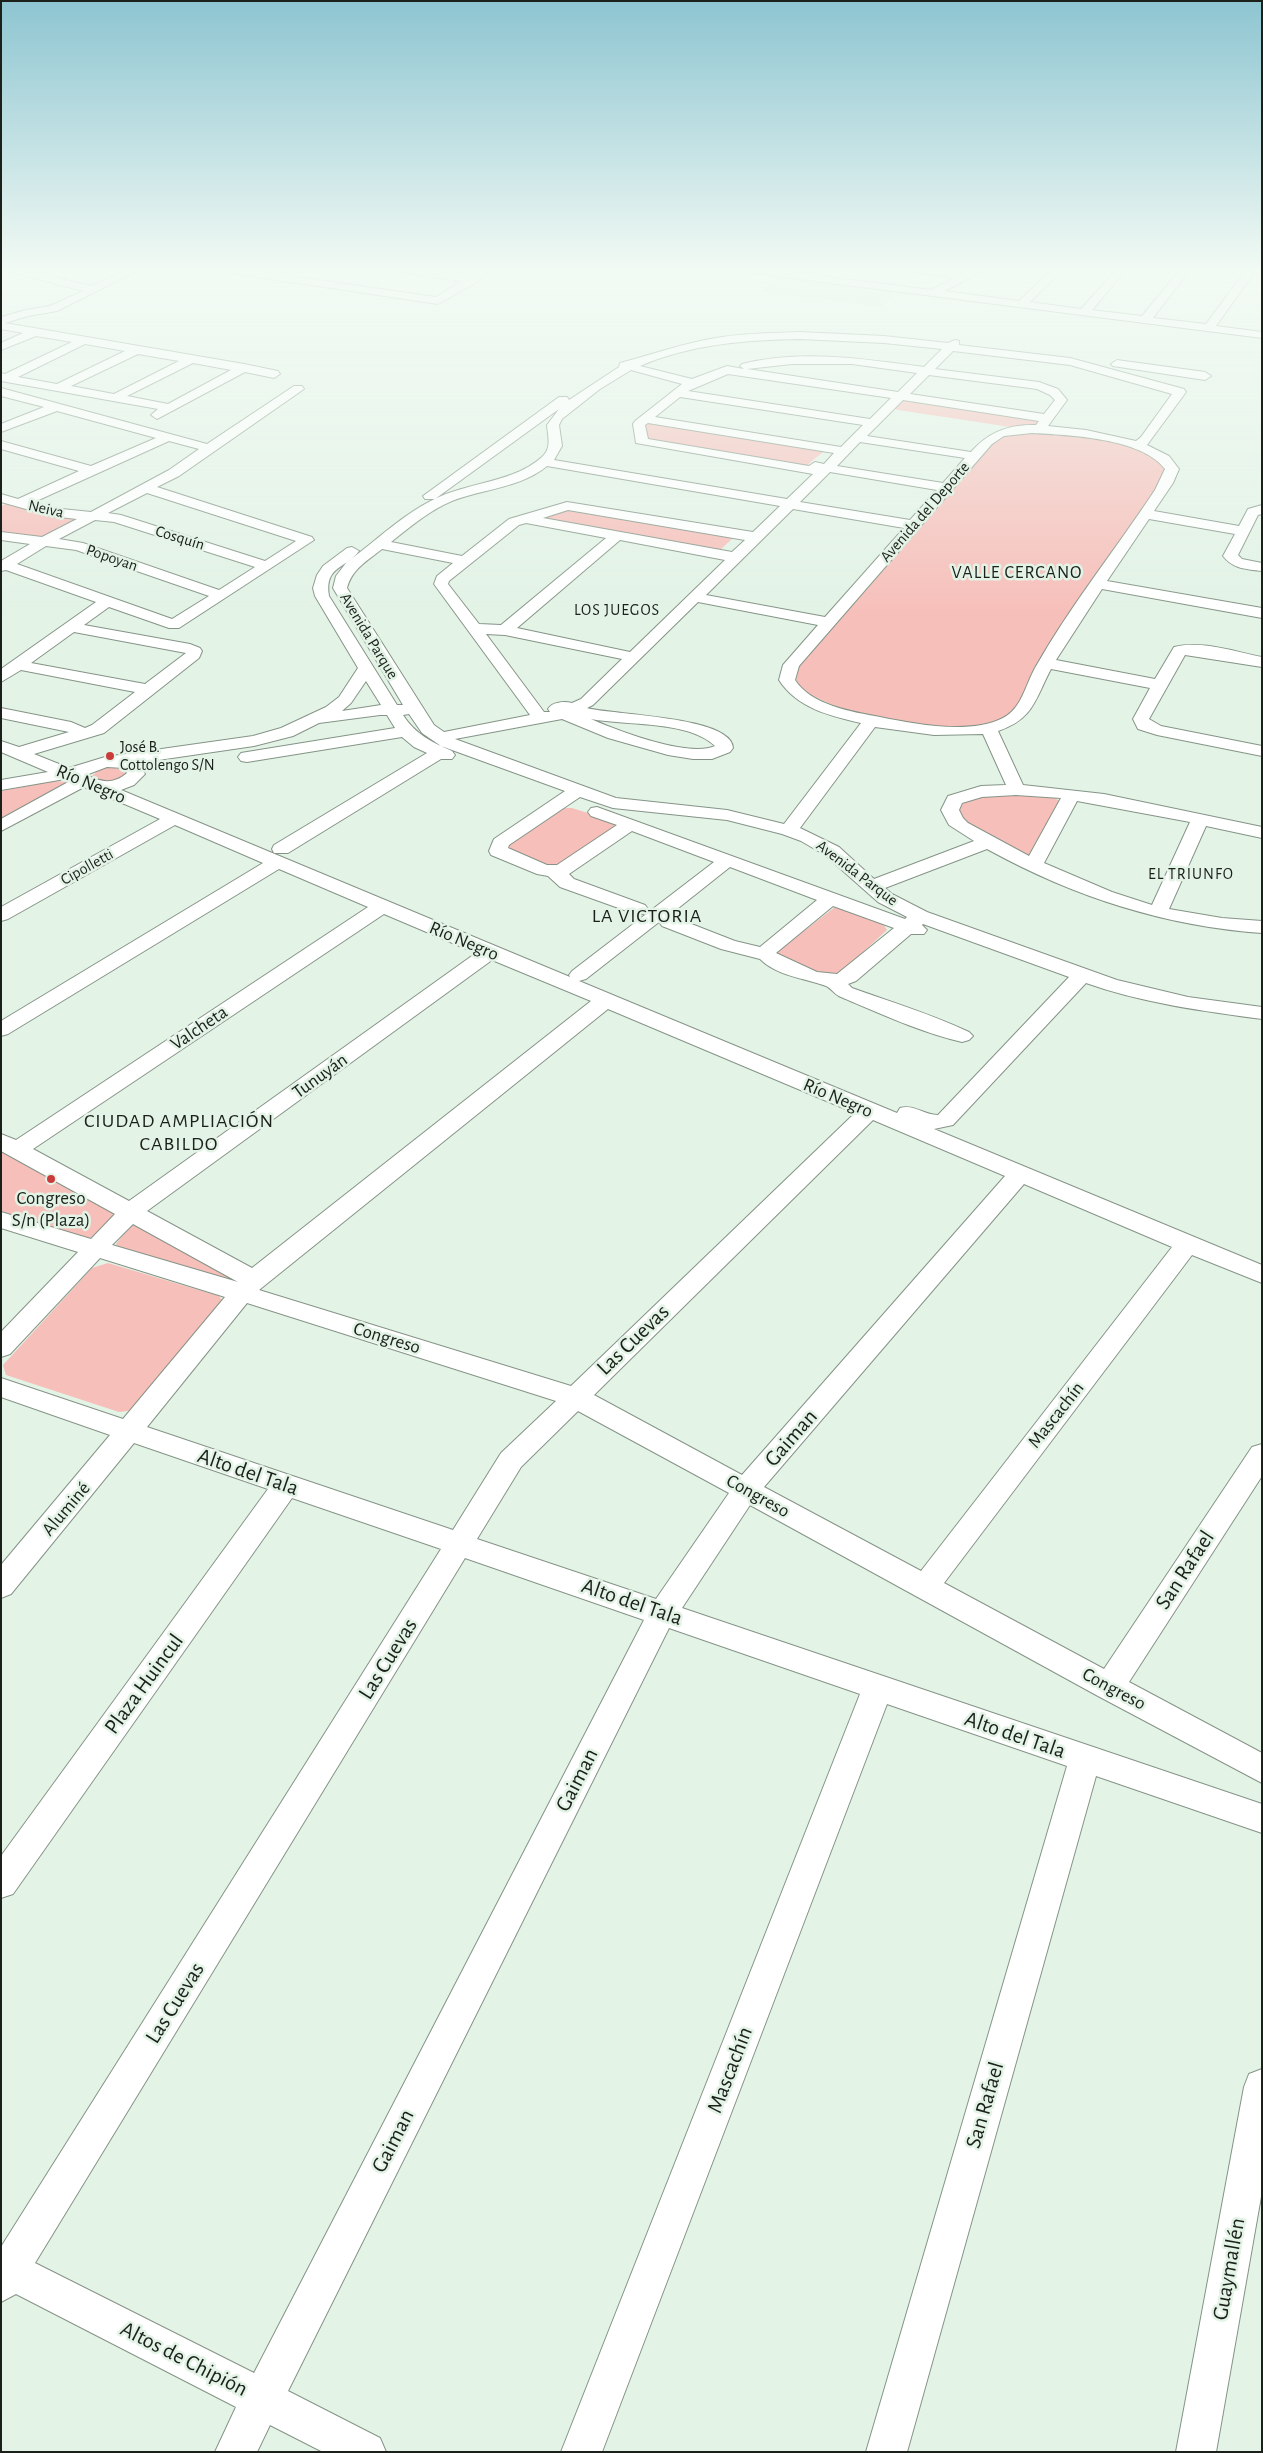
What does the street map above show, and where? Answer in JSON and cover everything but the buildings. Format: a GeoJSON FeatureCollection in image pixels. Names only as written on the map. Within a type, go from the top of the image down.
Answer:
{"type":"FeatureCollection","features":[{"type":"Feature","properties":{"kind":"street"},"geometry":{"type":"LineString","coordinates":[[46,384],[171,408]]}},
{"type":"Feature","properties":{"kind":"street"},"geometry":{"type":"LineString","coordinates":[[60,387],[65,384]]}},
{"type":"Feature","properties":{"kind":"street"},"geometry":{"type":"LineString","coordinates":[[115,398],[142,384]]}},
{"type":"Feature","properties":{"kind":"street"},"geometry":{"type":"LineString","coordinates":[[128,428],[171,408],[214,384]]}},
{"type":"Feature","properties":{"kind":"street","name":"Avenida Parque"},"geometry":{"type":"LineString","coordinates":[[436,740],[420,743],[404,731],[322,596],[319,588],[324,573],[585,384]]}},
{"type":"Feature","properties":{"kind":"street"},"geometry":{"type":"LineString","coordinates":[[598,384],[557,417],[553,425],[556,446],[545,462],[913,525]]}},
{"type":"Feature","properties":{"kind":"street"},"geometry":{"type":"LineString","coordinates":[[691,384],[644,420],[639,426],[641,440],[818,469],[946,487]]}},
{"type":"Feature","properties":{"kind":"street"},"geometry":{"type":"LineString","coordinates":[[819,384],[1047,419]]}},
{"type":"Feature","properties":{"kind":"street"},"geometry":{"type":"LineString","coordinates":[[1,1030],[279,856],[436,740],[587,702],[624,655],[905,384]]}},
{"type":"Feature","properties":{"kind":"street"},"geometry":{"type":"LineString","coordinates":[[1020,384],[1049,389],[1057,394],[1061,400],[1039,430]]}},
{"type":"Feature","properties":{"kind":"street"},"geometry":{"type":"LineString","coordinates":[[1139,445],[1146,440],[1180,392],[1146,384]]}},
{"type":"Feature","properties":{"kind":"street"},"geometry":{"type":"LineString","coordinates":[[3,566],[45,541],[146,488],[298,389]]}},
{"type":"Feature","properties":{"kind":"street"},"geometry":{"type":"LineString","coordinates":[[1,392],[165,438],[209,448]]}},
{"type":"Feature","properties":{"kind":"street"},"geometry":{"type":"LineString","coordinates":[[678,393],[865,422]]}},
{"type":"Feature","properties":{"kind":"street"},"geometry":{"type":"LineString","coordinates":[[1,428],[92,394]]}},
{"type":"Feature","properties":{"kind":"street"},"geometry":{"type":"LineString","coordinates":[[644,420],[837,450],[857,438],[865,422],[885,410],[893,396]]}},
{"type":"Feature","properties":{"kind":"street"},"geometry":{"type":"LineString","coordinates":[[885,410],[904,413]]}},
{"type":"Feature","properties":{"kind":"street"},"geometry":{"type":"LineString","coordinates":[[988,426],[1009,432]]}},
{"type":"Feature","properties":{"kind":"street","name":"Avenida del Deporte"},"geometry":{"type":"LineString","coordinates":[[1039,430],[1139,445],[1163,457],[1172,469],[1145,514],[1046,663],[1023,711],[1010,721],[990,729],[948,730],[871,721],[824,706],[804,697],[790,685],[787,680],[789,668],[990,438],[1009,432],[1039,430]]}},
{"type":"Feature","properties":{"kind":"street"},"geometry":{"type":"LineString","coordinates":[[20,503],[165,438]]}},
{"type":"Feature","properties":{"kind":"street"},"geometry":{"type":"LineString","coordinates":[[857,438],[974,456]]}},
{"type":"Feature","properties":{"kind":"street"},"geometry":{"type":"LineString","coordinates":[[1,444],[92,471]]}},
{"type":"Feature","properties":{"kind":"street","name":"Avenida Parque"},"geometry":{"type":"LineString","coordinates":[[545,462],[510,479],[444,500],[380,544],[346,571],[340,588],[415,711],[436,740],[571,795],[630,824],[831,898],[913,921],[1163,1013],[1262,1027]]}},
{"type":"Feature","properties":{"kind":"street"},"geometry":{"type":"LineString","coordinates":[[3,566],[174,625],[307,540],[146,488]]}},
{"type":"Feature","properties":{"kind":"street","name":"Neiva"},"geometry":{"type":"LineString","coordinates":[[1,498],[51,512],[92,516]]}},
{"type":"Feature","properties":{"kind":"street"},"geometry":{"type":"LineString","coordinates":[[1260,505],[1253,512],[1230,559],[1237,563],[1262,567]]}},
{"type":"Feature","properties":{"kind":"street"},"geometry":{"type":"LineString","coordinates":[[538,715],[477,629],[440,581],[514,522],[524,517],[572,506],[748,536]]}},
{"type":"Feature","properties":{"kind":"street"},"geometry":{"type":"LineString","coordinates":[[1145,514],[1243,531]]}},
{"type":"Feature","properties":{"kind":"street","name":"Cosquín"},"geometry":{"type":"LineString","coordinates":[[92,516],[116,518],[267,566]]}},
{"type":"Feature","properties":{"kind":"street"},"geometry":{"type":"LineString","coordinates":[[524,517],[727,556]]}},
{"type":"Feature","properties":{"kind":"street","name":"Popoyan"},"geometry":{"type":"LineString","coordinates":[[1,536],[78,546],[220,595]]}},
{"type":"Feature","properties":{"kind":"street"},"geometry":{"type":"LineString","coordinates":[[505,630],[616,536]]}},
{"type":"Feature","properties":{"kind":"street"},"geometry":{"type":"LineString","coordinates":[[380,544],[465,561]]}},
{"type":"Feature","properties":{"kind":"street"},"geometry":{"type":"LineString","coordinates":[[624,655],[694,597],[727,556]]}},
{"type":"Feature","properties":{"kind":"street"},"geometry":{"type":"LineString","coordinates":[[1098,584],[1262,613]]}},
{"type":"Feature","properties":{"kind":"street"},"geometry":{"type":"LineString","coordinates":[[694,597],[828,622]]}},
{"type":"Feature","properties":{"kind":"street"},"geometry":{"type":"LineString","coordinates":[[1,678],[108,601]]}},
{"type":"Feature","properties":{"kind":"street"},"geometry":{"type":"LineString","coordinates":[[18,753],[104,725],[193,655],[194,651],[190,648],[71,627]]}},
{"type":"Feature","properties":{"kind":"street"},"geometry":{"type":"LineString","coordinates":[[477,629],[505,630],[624,655]]}},
{"type":"Feature","properties":{"kind":"street"},"geometry":{"type":"LineString","coordinates":[[1262,662],[1196,650],[1180,650],[1142,719],[1144,725],[1157,730],[1258,750],[1262,732]]}},
{"type":"Feature","properties":{"kind":"street"},"geometry":{"type":"LineString","coordinates":[[1,826],[84,778],[95,764],[254,741],[286,732],[308,723],[325,715],[345,700],[363,662],[379,652]]}},
{"type":"Feature","properties":{"kind":"street"},"geometry":{"type":"LineString","coordinates":[[1046,663],[1160,685]]}},
{"type":"Feature","properties":{"kind":"street"},"geometry":{"type":"LineString","coordinates":[[18,665],[150,690]]}},
{"type":"Feature","properties":{"kind":"street"},"geometry":{"type":"LineString","coordinates":[[308,723],[392,709],[415,711]]}},
{"type":"Feature","properties":{"kind":"street"},"geometry":{"type":"LineString","coordinates":[[564,709],[695,729],[718,738],[724,744],[724,748],[716,752],[703,754],[658,748],[564,709]]}},
{"type":"Feature","properties":{"kind":"street"},"geometry":{"type":"LineString","coordinates":[[1,713],[71,727],[83,733]]}},
{"type":"Feature","properties":{"kind":"street"},"geometry":{"type":"LineString","coordinates":[[788,830],[798,820],[871,721]]}},
{"type":"Feature","properties":{"kind":"street"},"geometry":{"type":"LineString","coordinates":[[990,729],[1017,790]]}},
{"type":"Feature","properties":{"kind":"street"},"geometry":{"type":"LineString","coordinates":[[1,786],[84,778],[122,785],[132,778],[404,731]]}},
{"type":"Feature","properties":{"kind":"street","name":"Río Negro"},"geometry":{"type":"LineString","coordinates":[[1,746],[84,778],[173,819],[279,856],[579,975],[927,1121],[936,1123],[945,1120],[1076,981]]}},
{"type":"Feature","properties":{"kind":"street"},"geometry":{"type":"LineString","coordinates":[[114,761],[130,764],[136,770],[132,778]]}},
{"type":"Feature","properties":{"kind":"street","name":"Río Negro"},"geometry":{"type":"LineString","coordinates":[[132,778],[133,787],[382,907],[1262,1275]]}},
{"type":"Feature","properties":{"kind":"street"},"geometry":{"type":"LineString","coordinates":[[1262,833],[1072,794],[1017,790],[970,794],[961,796],[951,805],[951,815],[955,821],[988,842],[1028,864],[1085,890],[1158,912],[1228,925],[1262,927]]}},
{"type":"Feature","properties":{"kind":"street"},"geometry":{"type":"LineString","coordinates":[[1028,864],[1038,859],[1072,794]]}},
{"type":"Feature","properties":{"kind":"street"},"geometry":{"type":"LineString","coordinates":[[571,795],[500,843],[498,847],[502,854],[544,870],[555,872],[568,867],[630,824]]}},
{"type":"Feature","properties":{"kind":"street","name":"Avenida Parque"},"geometry":{"type":"LineString","coordinates":[[571,795],[621,805],[728,815],[788,830],[807,837],[832,851],[913,921]]}},
{"type":"Feature","properties":{"kind":"street","name":"Cipolletti"},"geometry":{"type":"LineString","coordinates":[[1,915],[173,819]]}},
{"type":"Feature","properties":{"kind":"street"},"geometry":{"type":"LineString","coordinates":[[1158,912],[1200,820]]}},
{"type":"Feature","properties":{"kind":"street"},"geometry":{"type":"LineString","coordinates":[[871,885],[889,881],[988,842]]}},
{"type":"Feature","properties":{"kind":"street"},"geometry":{"type":"LineString","coordinates":[[579,975],[728,860]]}},
{"type":"Feature","properties":{"kind":"street"},"geometry":{"type":"LineString","coordinates":[[555,872],[567,883],[638,909]]}},
{"type":"Feature","properties":{"kind":"street"},"geometry":{"type":"LineString","coordinates":[[766,954],[770,947],[831,898]]}},
{"type":"Feature","properties":{"kind":"street","name":"Valcheta"},"geometry":{"type":"LineString","coordinates":[[9,1146],[382,907]]}},
{"type":"Feature","properties":{"kind":"street"},"geometry":{"type":"LineString","coordinates":[[676,924],[703,937],[742,950],[766,954],[772,960],[825,981],[834,982],[849,977],[913,921]]}},
{"type":"Feature","properties":{"kind":"street","name":"Tunuyán"},"geometry":{"type":"LineString","coordinates":[[1,1348],[130,1212],[490,952]]}},
{"type":"Feature","properties":{"kind":"street","name":"Avenida Parque"},"geometry":{"type":"LineString","coordinates":[[1076,981],[1188,1003],[1262,1013]]}},
{"type":"Feature","properties":{"kind":"street"},"geometry":{"type":"LineString","coordinates":[[834,982],[845,992],[898,1012],[917,1023],[962,1036]]}},
{"type":"Feature","properties":{"kind":"street","name":"Aluminé"},"geometry":{"type":"LineString","coordinates":[[1,1586],[248,1287],[606,1000]]}},
{"type":"Feature","properties":{"kind":"street","name":"Las Cuevas"},"geometry":{"type":"LineString","coordinates":[[4,2273],[511,1460],[869,1111]]}},
{"type":"Feature","properties":{"kind":"street"},"geometry":{"type":"LineString","coordinates":[[9,1146],[130,1212],[248,1287]]}},
{"type":"Feature","properties":{"kind":"street","name":"Gaiman"},"geometry":{"type":"LineString","coordinates":[[235,2452],[663,1612],[746,1489],[1020,1174]]}},
{"type":"Feature","properties":{"kind":"street"},"geometry":{"type":"LineString","coordinates":[[1,1220],[94,1249],[248,1287]]}},
{"type":"Feature","properties":{"kind":"street","name":"Mascachín"},"geometry":{"type":"LineString","coordinates":[[924,1586],[1188,1244]]}},
{"type":"Feature","properties":{"kind":"street","name":"Congreso"},"geometry":{"type":"LineString","coordinates":[[248,1287],[575,1397],[1262,1769]]}},
{"type":"Feature","properties":{"kind":"street","name":"Alto del Tala"},"geometry":{"type":"LineString","coordinates":[[1,1387],[663,1612],[878,1688],[1262,1819]]}},
{"type":"Feature","properties":{"kind":"street","name":"San Rafael"},"geometry":{"type":"LineString","coordinates":[[1109,1687],[1262,1454]]}},
{"type":"Feature","properties":{"kind":"street","name":"Plaza Huincul"},"geometry":{"type":"LineString","coordinates":[[1,1883],[286,1485]]}},
{"type":"Feature","properties":{"kind":"street","name":"Mascachín"},"geometry":{"type":"LineString","coordinates":[[581,2452],[878,1688]]}},
{"type":"Feature","properties":{"kind":"street","name":"San Rafael"},"geometry":{"type":"LineString","coordinates":[[886,2452],[1085,1759]]}},
{"type":"Feature","properties":{"kind":"street","name":"Guaymallén"},"geometry":{"type":"LineString","coordinates":[[1196,2452],[1262,2086]]}},
{"type":"Feature","properties":{"kind":"street","name":"Altos de Chipión"},"geometry":{"type":"LineString","coordinates":[[4,2273],[262,2398],[366,2452]]}},
{"type":"Feature","properties":{"kind":"shaded area"},"geometry":{"type":"Polygon","coordinates":[[[905,400],[1036,419],[1039,421],[1037,426],[1017,428],[894,408],[900,401],[905,400]]]}},
{"type":"Feature","properties":{"kind":"shaded area"},"geometry":{"type":"Polygon","coordinates":[[[649,423],[822,450],[823,452],[806,466],[646,440],[645,426],[649,423]]]}},
{"type":"Feature","properties":{"kind":"shaded area"},"geometry":{"type":"Polygon","coordinates":[[[1017,432],[1050,432],[1133,444],[1144,448],[1168,470],[1027,698],[1011,716],[1002,721],[982,726],[959,728],[907,723],[877,717],[824,701],[805,691],[796,679],[799,667],[993,441],[1017,432]]]}},
{"type":"Feature","properties":{"kind":"shaded area"},"geometry":{"type":"Polygon","coordinates":[[[8,503],[82,517],[42,539],[1,533],[1,506],[8,503]]]}},
{"type":"Feature","properties":{"kind":"shaded area"},"geometry":{"type":"Polygon","coordinates":[[[566,509],[731,537],[732,539],[720,550],[542,518],[566,509]]]}},
{"type":"Feature","properties":{"kind":"shaded area"},"geometry":{"type":"Polygon","coordinates":[[[110,767],[124,770],[126,773],[115,781],[93,780],[92,776],[101,768],[110,767]]]}},
{"type":"Feature","properties":{"kind":"shaded area"},"geometry":{"type":"Polygon","coordinates":[[[54,781],[67,782],[66,785],[1,818],[1,791],[54,781]]]}},
{"type":"Feature","properties":{"kind":"shaded area"},"geometry":{"type":"Polygon","coordinates":[[[992,795],[1052,796],[1061,802],[1030,857],[1024,857],[967,824],[962,817],[960,810],[966,802],[978,797],[992,795]]]}},
{"type":"Feature","properties":{"kind":"shaded area"},"geometry":{"type":"Polygon","coordinates":[[[561,808],[572,808],[613,821],[616,825],[614,829],[561,865],[550,866],[507,850],[507,845],[561,808]]]}},
{"type":"Feature","properties":{"kind":"shaded area"},"geometry":{"type":"Polygon","coordinates":[[[835,907],[882,923],[887,930],[838,975],[823,975],[778,955],[777,952],[835,907]]]}},
{"type":"Feature","properties":{"kind":"shaded area"},"geometry":{"type":"Polygon","coordinates":[[[1,1147],[117,1212],[101,1235],[84,1239],[1,1213],[1,1147]]]}},
{"type":"Feature","properties":{"kind":"shaded area"},"geometry":{"type":"Polygon","coordinates":[[[143,1222],[239,1281],[233,1285],[119,1249],[116,1244],[132,1224],[143,1222]]]}},
{"type":"Feature","properties":{"kind":"shaded area"},"geometry":{"type":"Polygon","coordinates":[[[108,1263],[219,1296],[222,1300],[136,1407],[128,1411],[119,1412],[6,1375],[3,1365],[92,1268],[108,1263]]]}},
{"type":"Feature","properties":{"kind":"place","name":"José B. Cottolengo S/N"},"geometry":{"type":"Point","coordinates":[110,756]}},
{"type":"Feature","properties":{"kind":"place","name":"Congreso S/n (Plaza)"},"geometry":{"type":"Point","coordinates":[51,1179]}},
{"type":"Feature","properties":{"kind":"district","name":"VALLE CERCANO"},"geometry":{"type":"Point","coordinates":[1017,573]}},
{"type":"Feature","properties":{"kind":"district","name":"LOS JUEGOS"},"geometry":{"type":"Point","coordinates":[617,610]}},
{"type":"Feature","properties":{"kind":"district","name":"EL TRIUNFO"},"geometry":{"type":"Point","coordinates":[1191,874]}},
{"type":"Feature","properties":{"kind":"district","name":"LA VICTORIA"},"geometry":{"type":"Point","coordinates":[647,916]}},
{"type":"Feature","properties":{"kind":"district","name":"CIUDAD AMPLIACIÓN CABILDO"},"geometry":{"type":"Point","coordinates":[179,1132]}}]}
